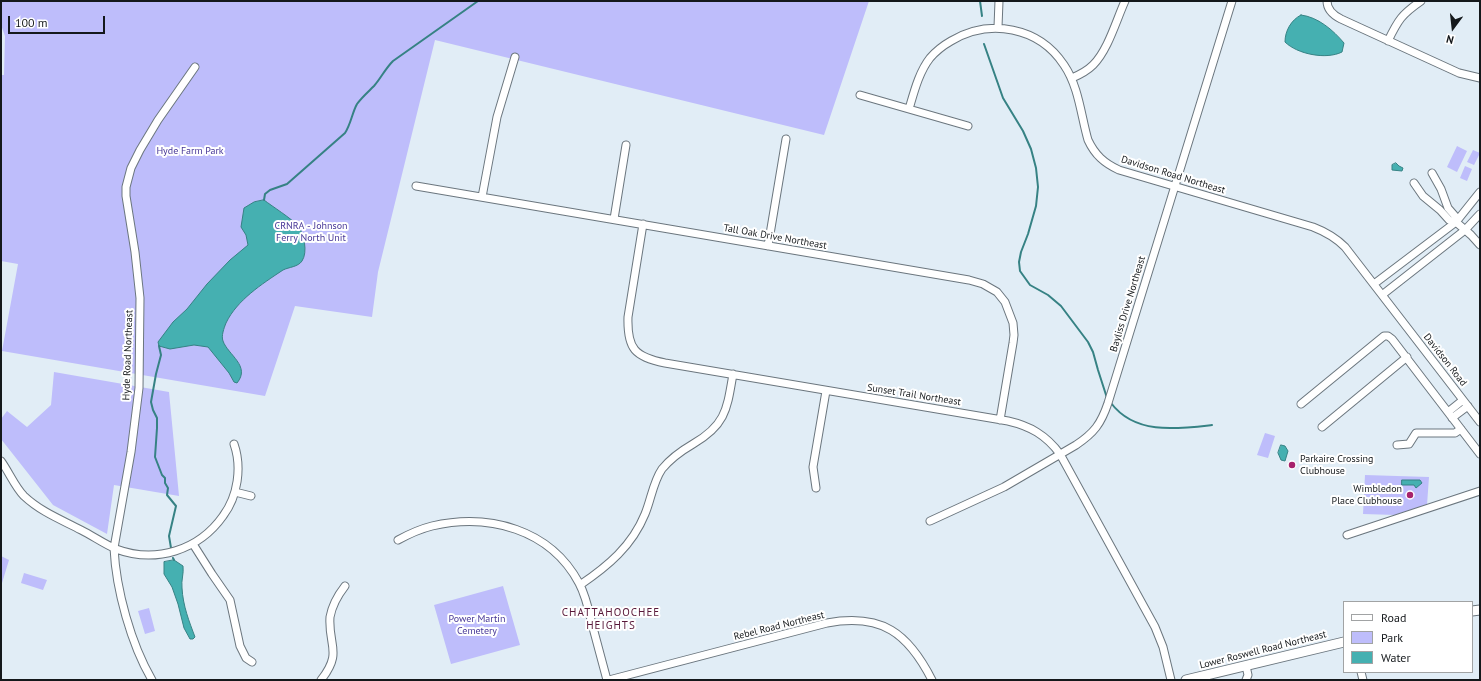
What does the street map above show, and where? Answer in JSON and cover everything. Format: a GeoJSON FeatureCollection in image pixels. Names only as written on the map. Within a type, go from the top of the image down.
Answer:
{"type":"FeatureCollection","features":[{"type":"Feature","properties":{"kind":"street"},"geometry":{"type":"LineString","coordinates":[[998,27],[999,1]]}},
{"type":"Feature","properties":{"kind":"street"},"geometry":{"type":"LineString","coordinates":[[1072,78],[1087,71],[1097,60],[1105,47],[1125,1]]}},
{"type":"Feature","properties":{"kind":"street","name":"Bayliss Drive Northeast"},"geometry":{"type":"LineString","coordinates":[[930,521],[1004,487],[1087,438],[1100,424],[1105,414],[1232,1]]}},
{"type":"Feature","properties":{"kind":"street"},"geometry":{"type":"LineString","coordinates":[[1327,1],[1328,9],[1335,16],[1459,74],[1480,78]]}},
{"type":"Feature","properties":{"kind":"street"},"geometry":{"type":"LineString","coordinates":[[1388,41],[1400,18],[1409,9],[1421,1]]}},
{"type":"Feature","properties":{"kind":"street","name":"Davidson Road Northeast"},"geometry":{"type":"LineString","coordinates":[[909,109],[919,79],[930,58],[944,45],[971,32],[998,27],[1024,33],[1042,42],[1058,57],[1072,78],[1088,140],[1099,158],[1108,165],[1119,170],[1326,232],[1336,238],[1345,247],[1393,310]]}},
{"type":"Feature","properties":{"kind":"street"},"geometry":{"type":"LineString","coordinates":[[482,197],[497,117],[514,57]]}},
{"type":"Feature","properties":{"kind":"street","name":"Hyde Road Northeast"},"geometry":{"type":"LineString","coordinates":[[152,680],[137,651],[127,618],[120,588],[114,548],[131,452],[139,388],[139,286],[126,196],[126,186],[131,168],[140,150],[158,120],[194,67]]}},
{"type":"Feature","properties":{"kind":"street"},"geometry":{"type":"LineString","coordinates":[[860,95],[968,126]]}},
{"type":"Feature","properties":{"kind":"street"},"geometry":{"type":"LineString","coordinates":[[768,246],[786,139]]}},
{"type":"Feature","properties":{"kind":"street"},"geometry":{"type":"LineString","coordinates":[[614,219],[626,145]]}},
{"type":"Feature","properties":{"kind":"street"},"geometry":{"type":"LineString","coordinates":[[1432,173],[1441,189],[1448,208],[1455,216],[1456,222]]}},
{"type":"Feature","properties":{"kind":"street"},"geometry":{"type":"LineString","coordinates":[[1414,183],[1423,196],[1440,210],[1449,220],[1456,222],[1471,234],[1480,245]]}},
{"type":"Feature","properties":{"kind":"street","name":"Tall Oak Drive Northeast"},"geometry":{"type":"LineString","coordinates":[[416,186],[968,280],[991,287],[1001,296],[1009,309],[1013,323],[1014,335],[1000,420]]}},
{"type":"Feature","properties":{"kind":"street"},"geometry":{"type":"LineString","coordinates":[[1374,284],[1456,222],[1480,192]]}},
{"type":"Feature","properties":{"kind":"street"},"geometry":{"type":"LineString","coordinates":[[1382,295],[1465,230],[1480,214]]}},
{"type":"Feature","properties":{"kind":"street","name":"Sunset Trail Northeast"},"geometry":{"type":"LineString","coordinates":[[643,224],[628,317],[628,338],[639,355],[653,361],[1017,423],[1042,434],[1053,444],[1060,454],[1155,627],[1163,647],[1171,680]]}},
{"type":"Feature","properties":{"kind":"street","name":"Davidson Road"},"geometry":{"type":"LineString","coordinates":[[1393,310],[1480,422]]}},
{"type":"Feature","properties":{"kind":"street"},"geometry":{"type":"LineString","coordinates":[[1301,404],[1384,336],[1388,336],[1407,358],[1480,454]]}},
{"type":"Feature","properties":{"kind":"street"},"geometry":{"type":"LineString","coordinates":[[1322,427],[1407,358]]}},
{"type":"Feature","properties":{"kind":"street"},"geometry":{"type":"LineString","coordinates":[[580,584],[609,564],[632,540],[644,518],[659,473],[668,462],[682,451],[705,437],[719,423],[725,411],[733,374]]}},
{"type":"Feature","properties":{"kind":"street"},"geometry":{"type":"LineString","coordinates":[[816,488],[813,467],[826,391]]}},
{"type":"Feature","properties":{"kind":"street"},"geometry":{"type":"LineString","coordinates":[[1450,415],[1466,403]]}},
{"type":"Feature","properties":{"kind":"street"},"geometry":{"type":"LineString","coordinates":[[1397,445],[1409,444],[1416,434],[1455,433],[1461,429]]}},
{"type":"Feature","properties":{"kind":"street"},"geometry":{"type":"LineString","coordinates":[[1,461],[23,495],[32,503],[52,516],[82,530],[114,548],[154,555],[171,552],[193,544],[210,532],[219,522],[231,503],[235,492],[238,458],[234,444]]}},
{"type":"Feature","properties":{"kind":"street"},"geometry":{"type":"LineString","coordinates":[[1347,535],[1480,491]]}},
{"type":"Feature","properties":{"kind":"street"},"geometry":{"type":"LineString","coordinates":[[235,492],[251,496]]}},
{"type":"Feature","properties":{"kind":"street"},"geometry":{"type":"LineString","coordinates":[[398,540],[416,531],[432,526],[457,522],[487,523],[515,529],[543,541],[561,557],[580,584],[589,610],[608,680]]}},
{"type":"Feature","properties":{"kind":"street"},"geometry":{"type":"LineString","coordinates":[[193,544],[230,600],[240,646],[246,658],[252,662]]}},
{"type":"Feature","properties":{"kind":"street"},"geometry":{"type":"LineString","coordinates":[[321,680],[328,671],[333,660],[334,649],[330,625],[331,614],[339,594],[345,586]]}},
{"type":"Feature","properties":{"kind":"street","name":"Rebel Road Northeast"},"geometry":{"type":"LineString","coordinates":[[608,680],[827,623],[853,620],[877,624],[898,634],[906,640],[917,653],[932,680]]}},
{"type":"Feature","properties":{"kind":"street","name":"Lower Roswell Road Northeast"},"geometry":{"type":"LineString","coordinates":[[1186,680],[1343,642]]}},
{"type":"Feature","properties":{"kind":"street"},"geometry":{"type":"LineString","coordinates":[[1246,666],[1248,675],[1246,680]]}},
{"type":"Feature","properties":{"kind":"green space","name":"CRNRA - Johnson Ferry North Unit"},"geometry":{"type":"Polygon","coordinates":[[[1,1],[869,1],[824,135],[435,40],[378,272],[372,317],[295,306],[265,396],[2,351],[18,264],[1,261],[1,75],[4,75],[5,36],[1,25],[1,1]]]}},
{"type":"Feature","properties":{"kind":"green space"},"geometry":{"type":"Polygon","coordinates":[[[1457,146],[1467,151],[1457,172],[1447,167],[1457,146]]]}},
{"type":"Feature","properties":{"kind":"green space"},"geometry":{"type":"Polygon","coordinates":[[[1473,150],[1480,153],[1474,165],[1467,162],[1473,150]]]}},
{"type":"Feature","properties":{"kind":"green space"},"geometry":{"type":"Polygon","coordinates":[[[1465,166],[1472,169],[1467,181],[1460,178],[1465,166]]]}},
{"type":"Feature","properties":{"kind":"green space"},"geometry":{"type":"Polygon","coordinates":[[[54,372],[169,392],[179,496],[114,485],[107,534],[53,505],[1,439],[1,419],[7,411],[27,427],[51,405],[54,372]]]}},
{"type":"Feature","properties":{"kind":"green space"},"geometry":{"type":"Polygon","coordinates":[[[1265,433],[1275,436],[1268,458],[1257,455],[1265,433]]]}},
{"type":"Feature","properties":{"kind":"green space"},"geometry":{"type":"Polygon","coordinates":[[[1365,475],[1429,477],[1427,505],[1396,515],[1363,514],[1365,475]]]}},
{"type":"Feature","properties":{"kind":"green space"},"geometry":{"type":"Polygon","coordinates":[[[1,556],[9,560],[1,584],[1,556]]]}},
{"type":"Feature","properties":{"kind":"green space"},"geometry":{"type":"Polygon","coordinates":[[[24,573],[47,580],[43,590],[21,583],[24,573]]]}},
{"type":"Feature","properties":{"kind":"green space","name":"Power Martin Cemetery"},"geometry":{"type":"Polygon","coordinates":[[[503,586],[520,645],[451,664],[434,605],[503,586]]]}},
{"type":"Feature","properties":{"kind":"green space"},"geometry":{"type":"Polygon","coordinates":[[[149,608],[155,631],[145,634],[138,611],[149,608]]]}},
{"type":"Feature","properties":{"kind":"water"},"geometry":{"type":"Polygon","coordinates":[[[1301,15],[1319,21],[1335,33],[1344,43],[1342,52],[1328,56],[1320,56],[1304,53],[1285,42],[1289,26],[1297,17],[1301,15]]]}},
{"type":"Feature","properties":{"kind":"water"},"geometry":{"type":"Polygon","coordinates":[[[1396,163],[1403,168],[1402,171],[1392,170],[1392,165],[1396,163]]]}},
{"type":"Feature","properties":{"kind":"water"},"geometry":{"type":"Polygon","coordinates":[[[264,200],[287,216],[298,226],[303,238],[305,253],[300,263],[296,266],[283,270],[243,300],[226,323],[222,339],[240,366],[241,377],[237,383],[234,382],[229,373],[208,347],[194,345],[170,349],[159,346],[158,342],[173,322],[187,309],[207,284],[230,260],[248,245],[246,235],[241,227],[244,208],[254,202],[264,200]]]}},
{"type":"Feature","properties":{"kind":"water"},"geometry":{"type":"Polygon","coordinates":[[[1281,445],[1285,446],[1288,451],[1285,461],[1281,460],[1278,453],[1281,445]]]}},
{"type":"Feature","properties":{"kind":"water"},"geometry":{"type":"Polygon","coordinates":[[[1402,480],[1420,480],[1422,483],[1416,488],[1414,485],[1402,485],[1402,480]]]}},
{"type":"Feature","properties":{"kind":"water"},"geometry":{"type":"Polygon","coordinates":[[[174,560],[183,566],[183,595],[195,637],[193,639],[190,639],[184,628],[172,587],[164,574],[164,562],[174,560]]]}},
{"type":"Feature","properties":{"kind":"waterway"},"geometry":{"type":"LineString","coordinates":[[264,200],[265,194],[270,190],[287,184],[345,133],[357,104],[374,86],[393,61],[478,1]]}},
{"type":"Feature","properties":{"kind":"waterway"},"geometry":{"type":"LineString","coordinates":[[980,1],[982,16]]}},
{"type":"Feature","properties":{"kind":"waterway"},"geometry":{"type":"LineString","coordinates":[[984,44],[1003,98],[1023,131],[1031,149],[1036,168],[1038,187],[1036,206],[1021,252],[1019,262],[1020,271],[1030,285],[1048,295],[1061,306],[1088,342],[1093,352],[1107,398]]}},
{"type":"Feature","properties":{"kind":"waterway"},"geometry":{"type":"LineString","coordinates":[[159,346],[161,355],[151,402],[157,418],[155,457],[162,475],[165,478],[165,483],[168,488],[167,495],[176,506],[169,536],[171,548]]}},
{"type":"Feature","properties":{"kind":"waterway"},"geometry":{"type":"LineString","coordinates":[[1111,403],[1121,413],[1132,420],[1157,428],[1185,428],[1212,425]]}},
{"type":"Feature","properties":{"kind":"place","name":"Parkaire Crossing Clubhouse"},"geometry":{"type":"Point","coordinates":[1292,465]}},
{"type":"Feature","properties":{"kind":"place","name":"Wimbledon Place Clubhouse"},"geometry":{"type":"Point","coordinates":[1410,495]}},
{"type":"Feature","properties":{"kind":"district","name":"CHATTAHOOCHEE HEIGHTS"},"geometry":{"type":"Point","coordinates":[611,619]}},
{"type":"Feature","properties":{"kind":"park label","name":"Hyde Farm Park"},"geometry":{"type":"Point","coordinates":[190,151]}}]}
